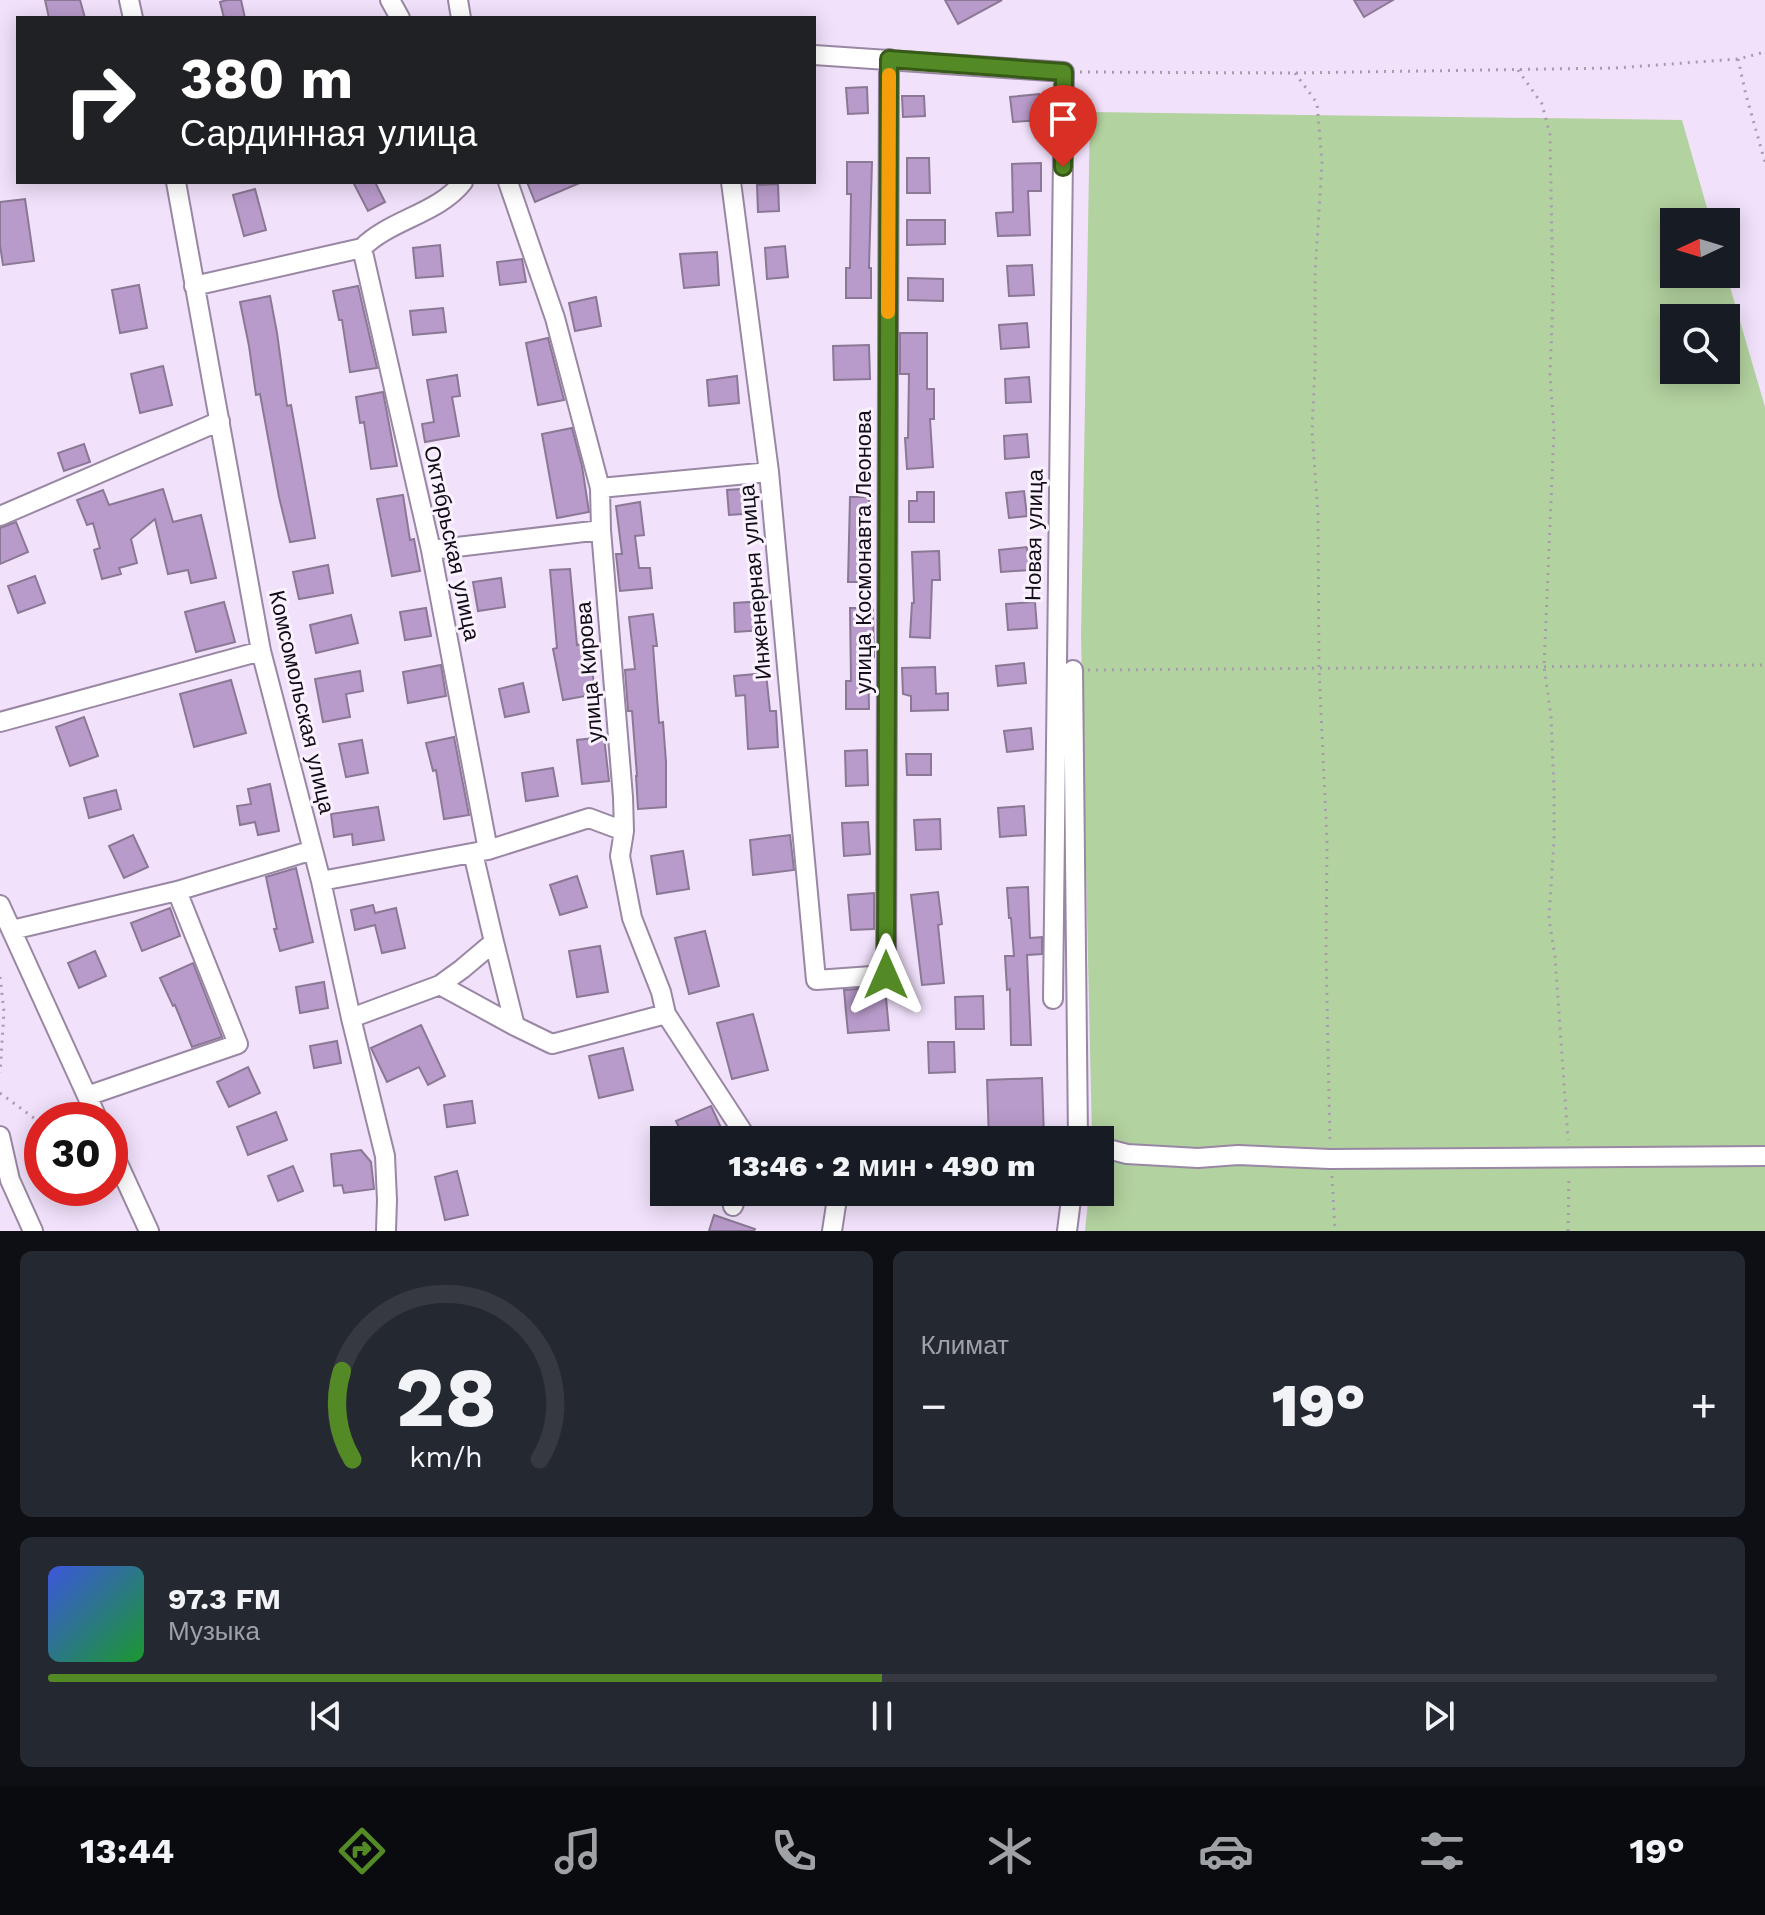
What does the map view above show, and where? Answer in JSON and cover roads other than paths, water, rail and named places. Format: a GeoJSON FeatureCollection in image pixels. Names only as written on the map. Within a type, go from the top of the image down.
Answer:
{"type":"FeatureCollection","features":[{"type":"Feature","properties":{"kind":"street"},"geometry":{"type":"LineString","coordinates":[[816,55],[889,59]]}},
{"type":"Feature","properties":{"kind":"street","name":"Новая улица"},"geometry":{"type":"LineString","coordinates":[[889,59],[1064,72],[1053,999]]}},
{"type":"Feature","properties":{"kind":"street","name":"улица Космонавта Леонова"},"geometry":{"type":"LineString","coordinates":[[816,980],[886,975],[889,59]]}},
{"type":"Feature","properties":{"kind":"street","name":"Комсомольская улица"},"geometry":{"type":"LineString","coordinates":[[176,184],[261,651],[321,881],[385,1156],[386,1231]]}},
{"type":"Feature","properties":{"kind":"street"},"geometry":{"type":"LineString","coordinates":[[194,286],[362,248],[374,236],[454,194],[462,184]]}},
{"type":"Feature","properties":{"kind":"street","name":"улица Кирова"},"geometry":{"type":"LineString","coordinates":[[509,184],[555,318],[600,488],[622,781],[624,831],[620,856],[632,918],[661,992],[666,1014],[739,1126]]}},
{"type":"Feature","properties":{"kind":"street","name":"Инженерная улица"},"geometry":{"type":"LineString","coordinates":[[731,184],[769,472],[816,980]]}},
{"type":"Feature","properties":{"kind":"street","name":"Октябрьская улица"},"geometry":{"type":"LineString","coordinates":[[362,248],[431,550],[494,942],[515,1026]]}},
{"type":"Feature","properties":{"kind":"street"},"geometry":{"type":"LineString","coordinates":[[0,516],[220,421]]}},
{"type":"Feature","properties":{"kind":"street"},"geometry":{"type":"LineString","coordinates":[[600,488],[769,472]]}},
{"type":"Feature","properties":{"kind":"street"},"geometry":{"type":"LineString","coordinates":[[431,550],[601,530]]}},
{"type":"Feature","properties":{"kind":"street"},"geometry":{"type":"LineString","coordinates":[[0,722],[261,651]]}},
{"type":"Feature","properties":{"kind":"street"},"geometry":{"type":"LineString","coordinates":[[1073,670],[1078,1126]]}},
{"type":"Feature","properties":{"kind":"street"},"geometry":{"type":"LineString","coordinates":[[321,881],[480,851],[589,818],[624,831]]}},
{"type":"Feature","properties":{"kind":"street"},"geometry":{"type":"LineString","coordinates":[[12,930],[177,891],[313,850]]}},
{"type":"Feature","properties":{"kind":"street"},"geometry":{"type":"LineString","coordinates":[[87,1096],[238,1044],[177,891]]}},
{"type":"Feature","properties":{"kind":"street"},"geometry":{"type":"LineString","coordinates":[[0,905],[90,1102]]}},
{"type":"Feature","properties":{"kind":"street"},"geometry":{"type":"LineString","coordinates":[[351,1018],[440,985],[494,942]]}},
{"type":"Feature","properties":{"kind":"street"},"geometry":{"type":"LineString","coordinates":[[440,985],[552,1044],[666,1014]]}},
{"type":"Feature","properties":{"kind":"street"},"geometry":{"type":"LineString","coordinates":[[0,1136],[10,1180],[33,1231]]}},
{"type":"Feature","properties":{"kind":"street"},"geometry":{"type":"LineString","coordinates":[[1114,1151],[1198,1158],[1238,1155],[1330,1159],[1765,1156]]}},
{"type":"Feature","properties":{"kind":"street"},"geometry":{"type":"LineString","coordinates":[[128,1185],[149,1231]]}},
{"type":"Feature","properties":{"kind":"street"},"geometry":{"type":"LineString","coordinates":[[832,1231],[836,1206]]}},
{"type":"Feature","properties":{"kind":"street"},"geometry":{"type":"LineString","coordinates":[[1067,1231],[1070,1206]]}}]}
